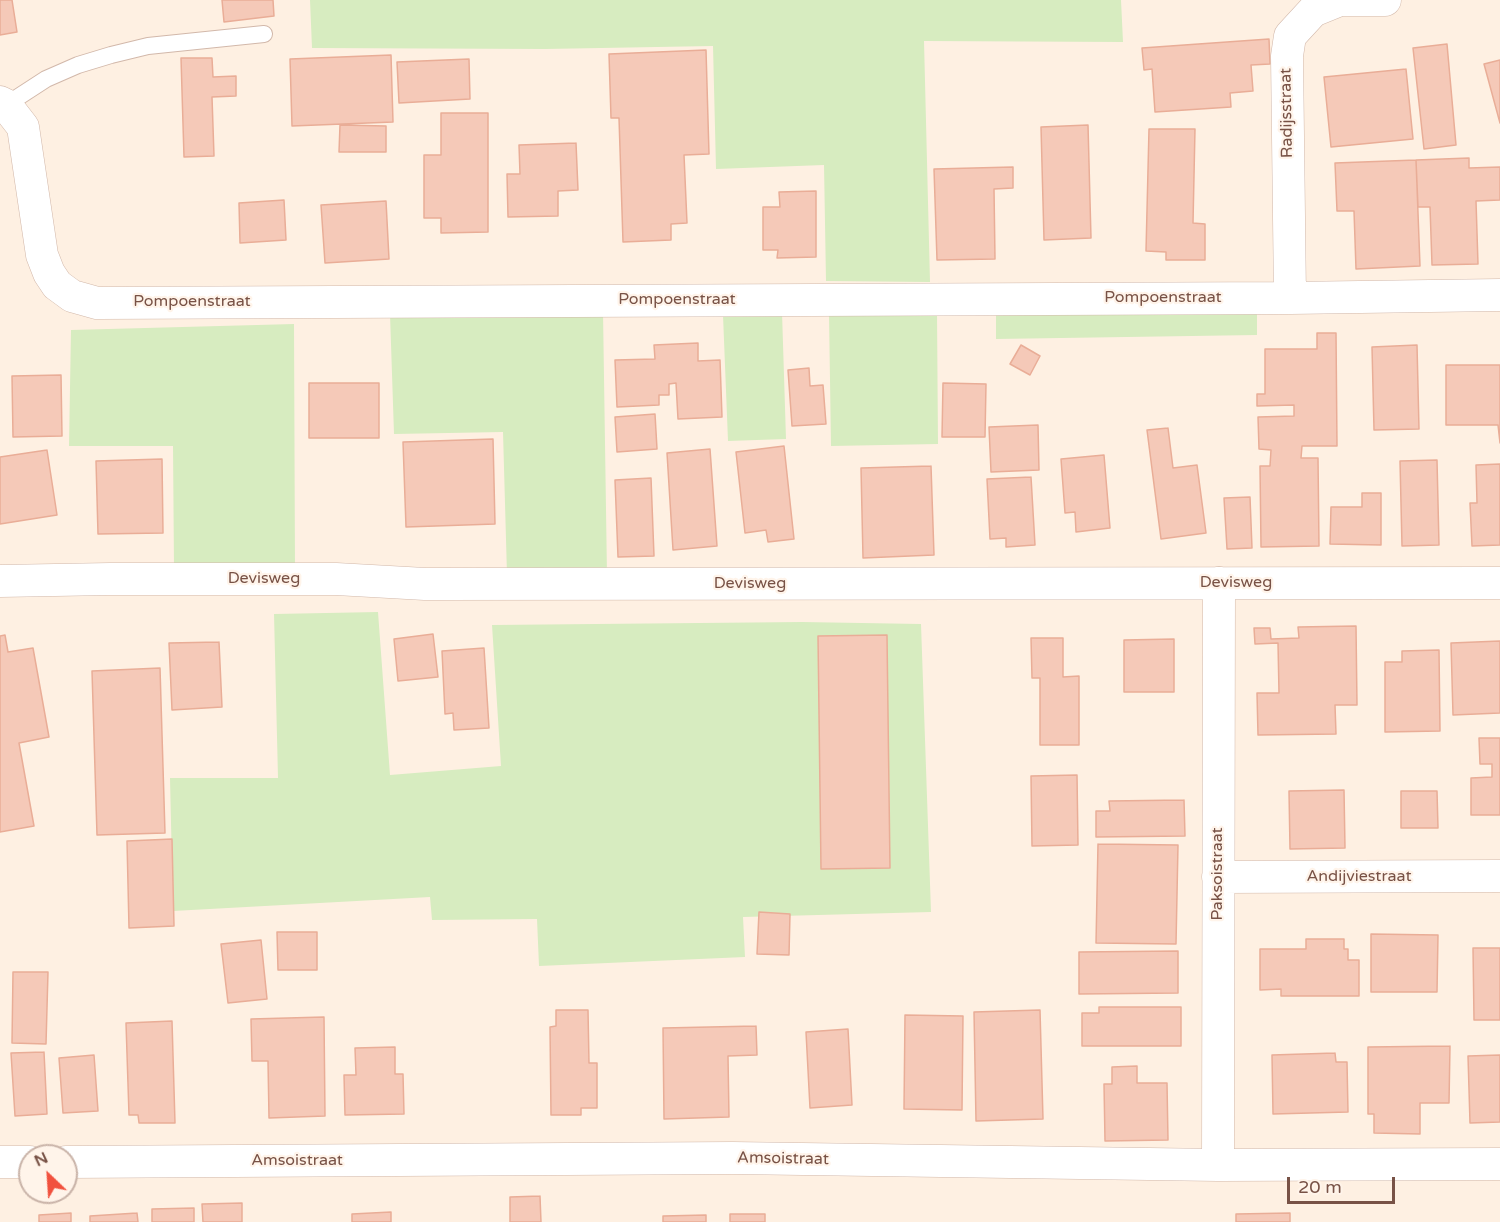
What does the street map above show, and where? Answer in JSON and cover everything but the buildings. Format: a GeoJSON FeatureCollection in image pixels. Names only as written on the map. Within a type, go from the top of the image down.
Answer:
{"type":"FeatureCollection","features":[{"type":"Feature","properties":{"kind":"street","name":"Radijsstraat"},"geometry":{"type":"LineString","coordinates":[[1290,298],[1287,56],[1290,36],[1313,11],[1340,0],[1385,0]]}},
{"type":"Feature","properties":{"kind":"street","name":"Pompoenstraat"},"geometry":{"type":"LineString","coordinates":[[3,104],[23,127],[42,255],[49,273],[57,285],[72,296],[97,303],[1290,298],[1500,295]]}},
{"type":"Feature","properties":{"kind":"street","name":"Devisweg"},"geometry":{"type":"LineString","coordinates":[[0,581],[336,579],[425,584],[1500,584]]}},
{"type":"Feature","properties":{"kind":"street","name":"Paksoistraat"},"geometry":{"type":"LineString","coordinates":[[1218,1165],[1219,583]]}},
{"type":"Feature","properties":{"kind":"street","name":"Andijviestraat"},"geometry":{"type":"LineString","coordinates":[[1218,877],[1500,876]]}},
{"type":"Feature","properties":{"kind":"street","name":"Amsoistraat"},"geometry":{"type":"LineString","coordinates":[[78,1162],[733,1158],[1218,1165],[1500,1164]]}},
{"type":"Feature","properties":{"kind":"street"},"geometry":{"type":"LineString","coordinates":[[0,1162],[18,1162]]}},
{"type":"Feature","properties":{"kind":"lane"},"geometry":{"type":"LineString","coordinates":[[3,104],[46,79],[78,65],[111,55],[148,46],[264,34]]}},
{"type":"Feature","properties":{"kind":"green space"},"geometry":{"type":"Polygon","coordinates":[[[310,0],[1121,0],[1123,42],[924,41],[930,282],[826,281],[824,165],[716,169],[713,46],[545,49],[312,48],[310,0]]]}},
{"type":"Feature","properties":{"kind":"green space"},"geometry":{"type":"Polygon","coordinates":[[[1257,310],[1257,335],[996,339],[996,314],[1257,310]]]}},
{"type":"Feature","properties":{"kind":"green space"},"geometry":{"type":"Polygon","coordinates":[[[603,311],[607,575],[507,575],[503,432],[394,434],[390,314],[603,311]]]}},
{"type":"Feature","properties":{"kind":"green space"},"geometry":{"type":"Polygon","coordinates":[[[782,312],[786,439],[728,441],[723,315],[782,312]]]}},
{"type":"Feature","properties":{"kind":"green space"},"geometry":{"type":"Polygon","coordinates":[[[937,312],[938,444],[831,446],[829,314],[937,312]]]}},
{"type":"Feature","properties":{"kind":"green space"},"geometry":{"type":"Polygon","coordinates":[[[294,324],[295,570],[174,568],[173,446],[69,446],[71,330],[294,324]]]}},
{"type":"Feature","properties":{"kind":"green space"},"geometry":{"type":"Polygon","coordinates":[[[378,612],[390,775],[501,766],[492,625],[802,622],[921,624],[931,912],[743,917],[745,957],[539,966],[537,919],[432,920],[430,897],[173,911],[170,778],[278,778],[274,614],[378,612]]]}}]}
